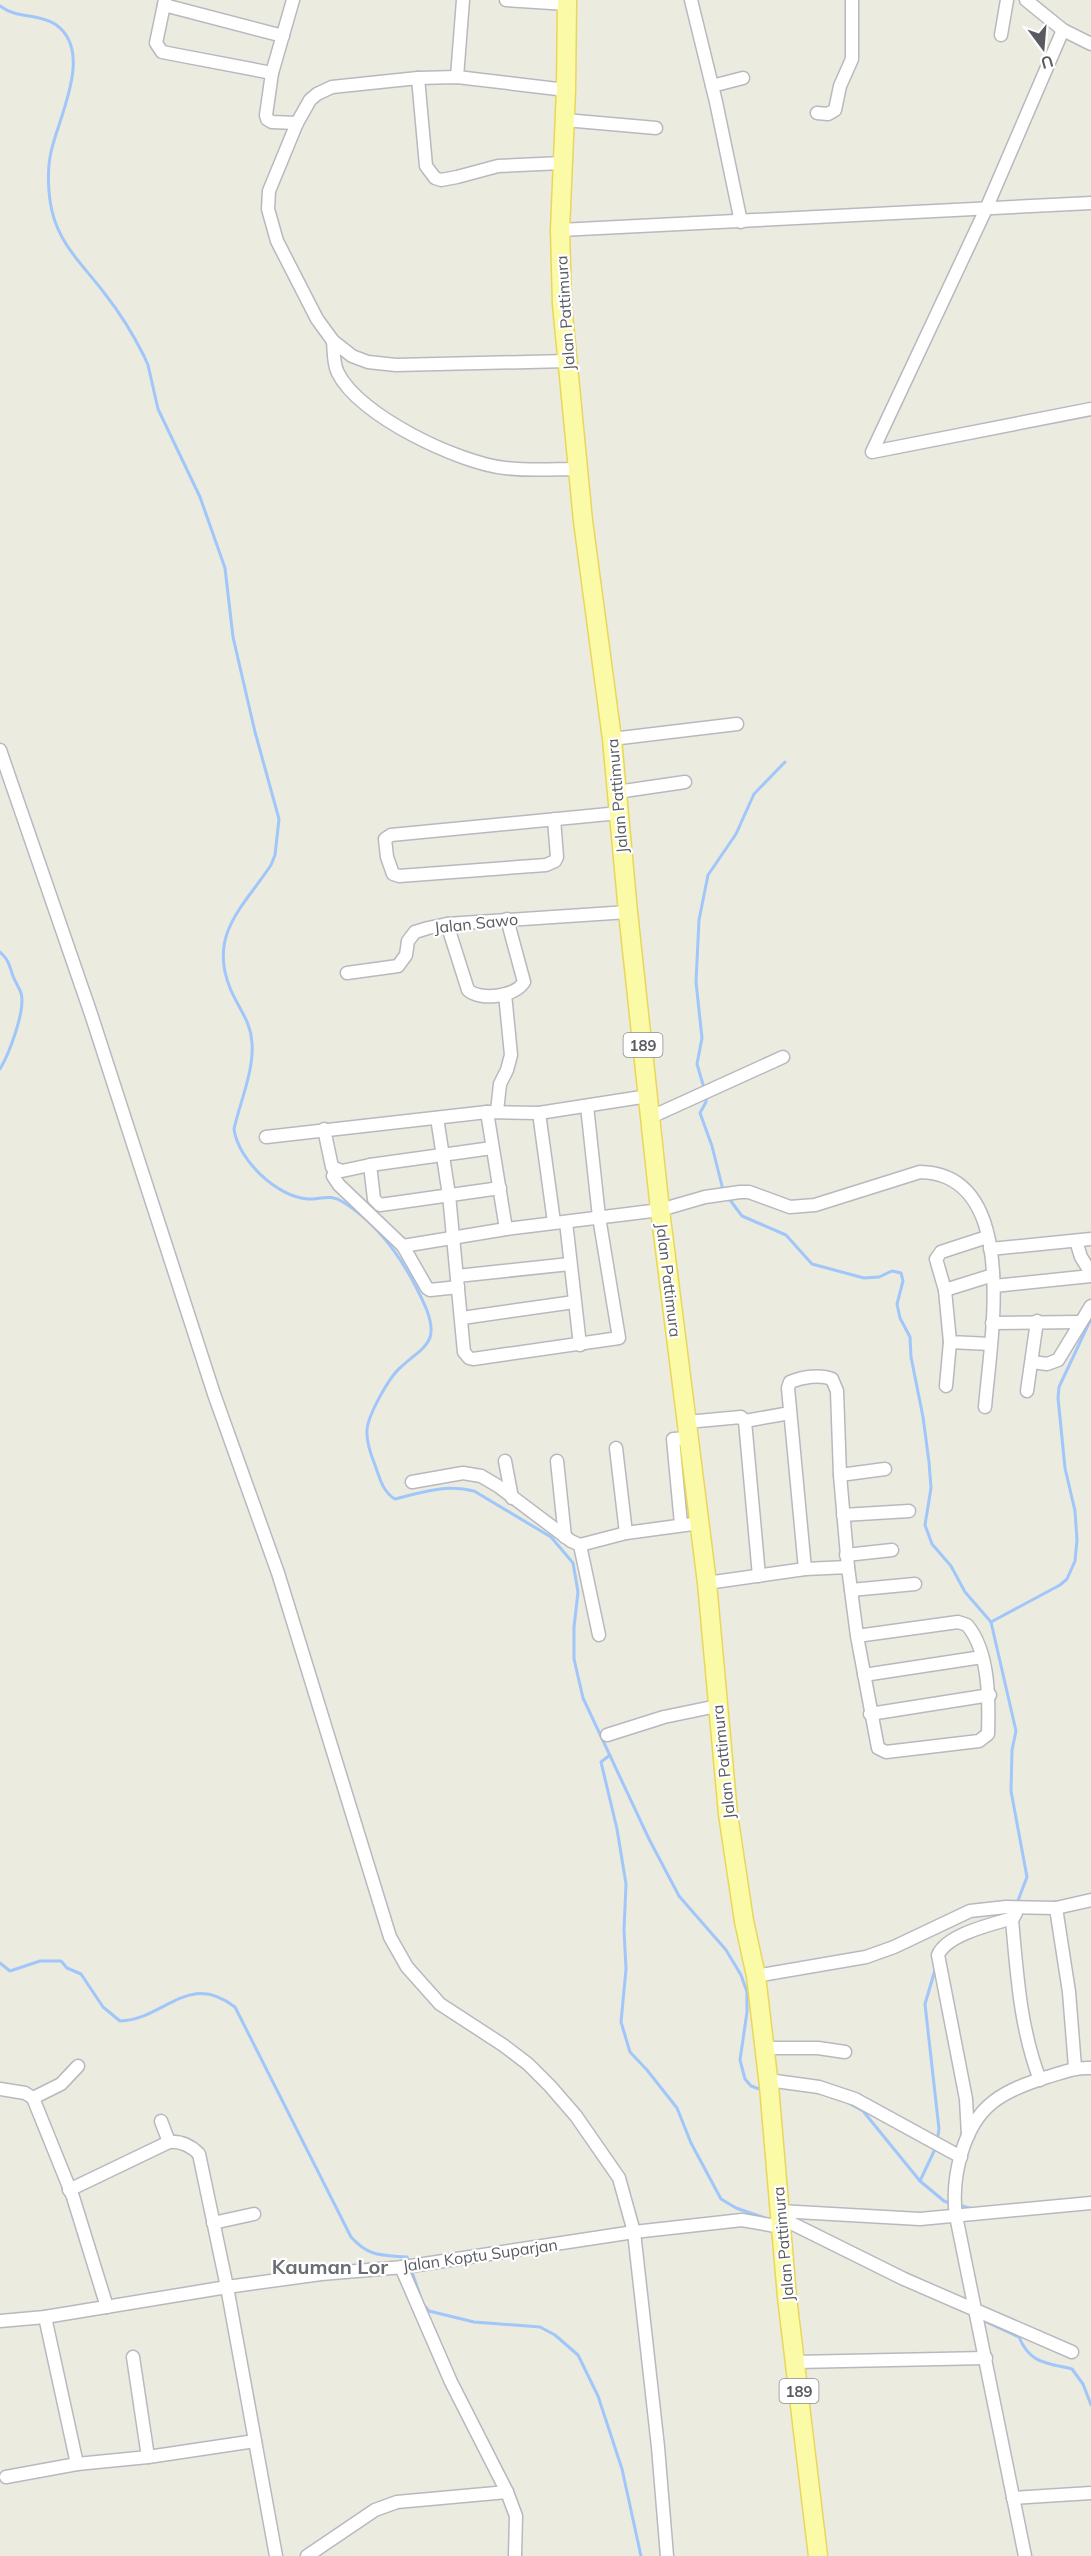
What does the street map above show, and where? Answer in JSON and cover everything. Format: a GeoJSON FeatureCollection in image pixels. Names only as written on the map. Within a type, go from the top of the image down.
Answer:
{"type":"FeatureCollection","features":[{"type":"Feature","properties":{"kind":"main road","name":"Jalan Pattimura"},"geometry":{"type":"LineString","coordinates":[[567,2],[560,230],[562,304],[579,469],[612,740],[660,1210],[707,1583],[717,1706],[735,1865],[756,1976],[769,2087],[787,2297],[818,2556]]}},
{"type":"Feature","properties":{"kind":"street"},"geometry":{"type":"LineString","coordinates":[[292,0],[272,73],[267,119],[272,122],[297,123]]}},
{"type":"Feature","properties":{"kind":"street"},"geometry":{"type":"LineString","coordinates":[[457,77],[463,0]]}},
{"type":"Feature","properties":{"kind":"street"},"geometry":{"type":"LineString","coordinates":[[506,0],[567,2]]}},
{"type":"Feature","properties":{"kind":"street"},"geometry":{"type":"LineString","coordinates":[[691,0],[741,222]]}},
{"type":"Feature","properties":{"kind":"street"},"geometry":{"type":"LineString","coordinates":[[817,113],[828,114],[835,110],[840,86],[852,61],[852,0]]}},
{"type":"Feature","properties":{"kind":"street"},"geometry":{"type":"LineString","coordinates":[[1001,35],[1008,0]]}},
{"type":"Feature","properties":{"kind":"street"},"geometry":{"type":"LineString","coordinates":[[1026,0],[1063,30],[1091,44]]}},
{"type":"Feature","properties":{"kind":"street"},"geometry":{"type":"LineString","coordinates":[[272,73],[162,52],[156,43],[164,3],[283,36]]}},
{"type":"Feature","properties":{"kind":"street"},"geometry":{"type":"LineString","coordinates":[[1063,30],[986,209],[872,452],[1091,409]]}},
{"type":"Feature","properties":{"kind":"street"},"geometry":{"type":"LineString","coordinates":[[566,90],[457,77],[342,85],[325,90],[310,100],[297,123],[269,191],[268,209],[277,242],[321,325],[333,341],[352,356],[383,364],[568,361]]}},
{"type":"Feature","properties":{"kind":"street"},"geometry":{"type":"LineString","coordinates":[[418,78],[426,166],[435,178],[457,177],[498,166],[562,163]]}},
{"type":"Feature","properties":{"kind":"street"},"geometry":{"type":"LineString","coordinates":[[712,86],[743,78]]}},
{"type":"Feature","properties":{"kind":"street"},"geometry":{"type":"LineString","coordinates":[[565,120],[656,128]]}},
{"type":"Feature","properties":{"kind":"street"},"geometry":{"type":"LineString","coordinates":[[560,230],[1091,203]]}},
{"type":"Feature","properties":{"kind":"street"},"geometry":{"type":"LineString","coordinates":[[333,341],[338,372],[361,403],[386,420],[452,453],[484,464],[506,469],[579,469]]}},
{"type":"Feature","properties":{"kind":"street"},"geometry":{"type":"LineString","coordinates":[[612,740],[737,724]]}},
{"type":"Feature","properties":{"kind":"street"},"geometry":{"type":"LineString","coordinates":[[0,750],[91,1014],[214,1394],[278,1573],[390,1937],[407,1967],[440,2004],[528,2064],[576,2116],[619,2178],[634,2232],[658,2447],[667,2556]]}},
{"type":"Feature","properties":{"kind":"street"},"geometry":{"type":"LineString","coordinates":[[617,792],[685,782]]}},
{"type":"Feature","properties":{"kind":"street"},"geometry":{"type":"LineString","coordinates":[[554,819],[557,857],[552,863],[546,865],[399,876],[391,871],[387,857],[385,839],[391,835],[554,819],[619,813]]}},
{"type":"Feature","properties":{"kind":"street","name":"Jalan Sawo"},"geometry":{"type":"LineString","coordinates":[[347,973],[398,966],[406,955],[408,941],[415,932],[447,924],[628,912]]}},
{"type":"Feature","properties":{"kind":"street"},"geometry":{"type":"LineString","coordinates":[[447,924],[468,990],[476,996],[505,994],[521,987],[524,982],[507,919]]}},
{"type":"Feature","properties":{"kind":"street"},"geometry":{"type":"LineString","coordinates":[[505,994],[511,1056],[492,1112],[492,1148],[506,1229]]}},
{"type":"Feature","properties":{"kind":"street"},"geometry":{"type":"LineString","coordinates":[[651,1118],[783,1057]]}},
{"type":"Feature","properties":{"kind":"street"},"geometry":{"type":"LineString","coordinates":[[266,1137],[492,1112],[539,1113],[648,1096]]}},
{"type":"Feature","properties":{"kind":"street"},"geometry":{"type":"LineString","coordinates":[[437,1118],[449,1195],[464,1352],[469,1358],[616,1340],[620,1336],[599,1216],[587,1106]]}},
{"type":"Feature","properties":{"kind":"street"},"geometry":{"type":"LineString","coordinates":[[539,1113],[570,1264],[580,1345]]}},
{"type":"Feature","properties":{"kind":"street"},"geometry":{"type":"LineString","coordinates":[[324,1129],[332,1167],[342,1171],[492,1148]]}},
{"type":"Feature","properties":{"kind":"street"},"geometry":{"type":"LineString","coordinates":[[370,1165],[376,1204],[500,1188]]}},
{"type":"Feature","properties":{"kind":"street"},"geometry":{"type":"LineString","coordinates":[[336,1169],[333,1176],[344,1192],[403,1246],[430,1290],[458,1281],[570,1264]]}},
{"type":"Feature","properties":{"kind":"street"},"geometry":{"type":"LineString","coordinates":[[403,1246],[506,1229],[660,1210],[740,1192],[749,1192],[781,1205],[800,1208],[920,1172],[933,1172],[962,1186],[974,1198],[979,1207],[990,1250],[993,1280],[992,1323],[985,1407]]}},
{"type":"Feature","properties":{"kind":"street"},"geometry":{"type":"LineString","coordinates":[[946,1386],[950,1342],[945,1290],[937,1256],[987,1237]]}},
{"type":"Feature","properties":{"kind":"street"},"geometry":{"type":"LineString","coordinates":[[990,1250],[1091,1239]]}},
{"type":"Feature","properties":{"kind":"street"},"geometry":{"type":"LineString","coordinates":[[945,1290],[993,1280],[1091,1275],[1081,1257],[1077,1241]]}},
{"type":"Feature","properties":{"kind":"street"},"geometry":{"type":"LineString","coordinates":[[462,1318],[574,1302]]}},
{"type":"Feature","properties":{"kind":"street"},"geometry":{"type":"LineString","coordinates":[[1032,1362],[1047,1364],[1058,1360],[1091,1306]]}},
{"type":"Feature","properties":{"kind":"street"},"geometry":{"type":"LineString","coordinates":[[1027,1392],[1036,1321]]}},
{"type":"Feature","properties":{"kind":"street"},"geometry":{"type":"LineString","coordinates":[[992,1323],[1080,1322]]}},
{"type":"Feature","properties":{"kind":"street"},"geometry":{"type":"LineString","coordinates":[[950,1342],[990,1344]]}},
{"type":"Feature","properties":{"kind":"street"},"geometry":{"type":"LineString","coordinates":[[805,1569],[788,1396],[790,1382],[821,1376],[832,1379],[837,1391],[840,1475],[847,1561],[857,1636],[878,1748],[886,1752],[979,1740],[988,1734],[990,1695],[982,1657],[971,1630],[963,1622],[857,1636]]}},
{"type":"Feature","properties":{"kind":"street"},"geometry":{"type":"LineString","coordinates":[[745,1421],[790,1413]]}},
{"type":"Feature","properties":{"kind":"street"},"geometry":{"type":"LineString","coordinates":[[681,1524],[673,1439],[688,1430],[741,1417],[745,1421],[759,1576]]}},
{"type":"Feature","properties":{"kind":"street"},"geometry":{"type":"LineString","coordinates":[[616,1448],[626,1533]]}},
{"type":"Feature","properties":{"kind":"street"},"geometry":{"type":"LineString","coordinates":[[505,1461],[512,1498]]}},
{"type":"Feature","properties":{"kind":"street"},"geometry":{"type":"LineString","coordinates":[[557,1461],[565,1537]]}},
{"type":"Feature","properties":{"kind":"street"},"geometry":{"type":"LineString","coordinates":[[840,1475],[885,1469]]}},
{"type":"Feature","properties":{"kind":"street"},"geometry":{"type":"LineString","coordinates":[[412,1482],[453,1473],[472,1474],[498,1486],[565,1537],[580,1545],[626,1533],[700,1523]]}},
{"type":"Feature","properties":{"kind":"street"},"geometry":{"type":"LineString","coordinates":[[843,1515],[909,1511]]}},
{"type":"Feature","properties":{"kind":"street"},"geometry":{"type":"LineString","coordinates":[[580,1545],[599,1635]]}},
{"type":"Feature","properties":{"kind":"street"},"geometry":{"type":"LineString","coordinates":[[707,1583],[805,1569],[892,1550]]}},
{"type":"Feature","properties":{"kind":"street"},"geometry":{"type":"LineString","coordinates":[[851,1590],[915,1584]]}},
{"type":"Feature","properties":{"kind":"street"},"geometry":{"type":"LineString","coordinates":[[864,1674],[982,1657]]}},
{"type":"Feature","properties":{"kind":"street"},"geometry":{"type":"LineString","coordinates":[[870,1714],[990,1695]]}},
{"type":"Feature","properties":{"kind":"street"},"geometry":{"type":"LineString","coordinates":[[607,1735],[664,1718],[717,1706]]}},
{"type":"Feature","properties":{"kind":"street"},"geometry":{"type":"LineString","coordinates":[[756,1976],[866,1957],[894,1947],[959,1915],[979,1910],[1056,1908],[1091,1900]]}},
{"type":"Feature","properties":{"kind":"street"},"geometry":{"type":"LineString","coordinates":[[1056,1908],[1069,1992],[1075,2067]]}},
{"type":"Feature","properties":{"kind":"street"},"geometry":{"type":"LineString","coordinates":[[1013,1910],[1022,2017],[1032,2059],[1040,2080]]}},
{"type":"Feature","properties":{"kind":"street"},"geometry":{"type":"LineString","coordinates":[[968,2137],[966,2099],[938,1956],[942,1948],[968,1932],[1013,1910]]}},
{"type":"Feature","properties":{"kind":"street"},"geometry":{"type":"LineString","coordinates":[[764,2048],[818,2048],[845,2052]]}},
{"type":"Feature","properties":{"kind":"street"},"geometry":{"type":"LineString","coordinates":[[1025,2556],[955,2208],[961,2157],[968,2137],[981,2113],[993,2101],[1018,2087],[1075,2067],[1091,2068]]}},
{"type":"Feature","properties":{"kind":"street"},"geometry":{"type":"LineString","coordinates":[[33,2098],[61,2084],[74,2070]]}},
{"type":"Feature","properties":{"kind":"street"},"geometry":{"type":"LineString","coordinates":[[769,2087],[819,2087],[855,2099],[961,2157]]}},
{"type":"Feature","properties":{"kind":"street"},"geometry":{"type":"LineString","coordinates":[[0,2089],[25,2093],[33,2098],[69,2190],[107,2307]]}},
{"type":"Feature","properties":{"kind":"street"},"geometry":{"type":"LineString","coordinates":[[161,2121],[169,2142]]}},
{"type":"Feature","properties":{"kind":"street"},"geometry":{"type":"LineString","coordinates":[[69,2190],[169,2142],[178,2141],[199,2154],[227,2287],[276,2556]]}},
{"type":"Feature","properties":{"kind":"street"},"geometry":{"type":"LineString","coordinates":[[780,2220],[920,2219],[955,2208],[1091,2203]]}},
{"type":"Feature","properties":{"kind":"street"},"geometry":{"type":"LineString","coordinates":[[213,2223],[254,2214]]}},
{"type":"Feature","properties":{"kind":"street","name":"Jalan Koptu Suparjan"},"geometry":{"type":"LineString","coordinates":[[0,2321],[45,2317],[321,2274],[402,2267],[634,2232],[742,2220],[780,2220]]}},
{"type":"Feature","properties":{"kind":"street"},"geometry":{"type":"LineString","coordinates":[[780,2220],[977,2314],[1072,2352]]}},
{"type":"Feature","properties":{"kind":"street"},"geometry":{"type":"LineString","coordinates":[[402,2267],[451,2382],[507,2492],[516,2516],[515,2556]]}},
{"type":"Feature","properties":{"kind":"street"},"geometry":{"type":"LineString","coordinates":[[45,2317],[77,2464]]}},
{"type":"Feature","properties":{"kind":"street"},"geometry":{"type":"LineString","coordinates":[[133,2357],[148,2457]]}},
{"type":"Feature","properties":{"kind":"street"},"geometry":{"type":"LineString","coordinates":[[796,2362],[986,2358]]}},
{"type":"Feature","properties":{"kind":"street"},"geometry":{"type":"LineString","coordinates":[[6,2477],[77,2464],[148,2457],[255,2441]]}},
{"type":"Feature","properties":{"kind":"street"},"geometry":{"type":"LineString","coordinates":[[307,2556],[375,2510],[397,2502],[507,2492]]}},
{"type":"Feature","properties":{"kind":"street"},"geometry":{"type":"LineString","coordinates":[[1013,2498],[1091,2493]]}},
{"type":"Feature","properties":{"kind":"waterway"},"geometry":{"type":"LineString","coordinates":[[0,6],[13,13],[41,18],[55,24],[67,36],[72,51],[73,67],[71,85],[50,159],[48,181],[52,211],[67,246],[116,309],[140,348],[148,365],[158,409],[200,497],[225,568],[233,637],[255,732],[279,819],[275,855],[271,865],[232,922],[223,952],[224,969],[230,988],[247,1021],[252,1043],[249,1075],[234,1129],[237,1141],[243,1153],[261,1175],[284,1192],[308,1199],[339,1200],[370,1223],[382,1235],[402,1263],[426,1308],[431,1329],[427,1343],[396,1372],[385,1387],[368,1423],[369,1448],[380,1480],[388,1493],[395,1499],[444,1489],[474,1491],[551,1537],[573,1563],[578,1592],[574,1627],[574,1659],[583,1698],[649,1839],[679,1896],[726,1950],[741,1975],[747,1992],[747,2012],[740,2060],[745,2079],[751,2086],[762,2090]]}},
{"type":"Feature","properties":{"kind":"waterway"},"geometry":{"type":"LineString","coordinates":[[704,1088],[697,1064],[702,1038],[696,982],[699,920],[708,875],[736,834],[754,794],[785,762]]}},
{"type":"Feature","properties":{"kind":"waterway"},"geometry":{"type":"LineString","coordinates":[[0,952],[8,963],[21,993],[22,1001],[16,1032],[0,1069]]}},
{"type":"Feature","properties":{"kind":"waterway"},"geometry":{"type":"LineString","coordinates":[[706,1094],[706,1102],[700,1113],[712,1146],[723,1190]]}},
{"type":"Feature","properties":{"kind":"waterway"},"geometry":{"type":"LineString","coordinates":[[727,1196],[742,1216],[786,1235],[812,1264],[864,1278],[879,1277],[892,1271],[901,1273],[903,1281],[897,1304],[900,1318],[910,1337],[911,1357],[929,1462],[931,1488],[925,1525],[932,1544],[951,1566],[965,1592],[991,1622]]}},
{"type":"Feature","properties":{"kind":"waterway"},"geometry":{"type":"LineString","coordinates":[[1017,1903],[1027,1877],[1011,1791],[1012,1750],[1016,1731],[991,1622],[1060,1585],[1067,1579],[1075,1561],[1077,1540],[1075,1511],[1065,1468],[1058,1398],[1059,1387],[1091,1319]]}},
{"type":"Feature","properties":{"kind":"waterway"},"geometry":{"type":"LineString","coordinates":[[610,1755],[601,1762],[617,1829],[626,1884],[624,1930],[626,1969],[621,2022],[630,2052],[677,2108],[691,2143],[721,2199],[736,2208],[774,2221]]}},
{"type":"Feature","properties":{"kind":"waterway"},"geometry":{"type":"LineString","coordinates":[[0,1963],[10,1971],[40,1961],[61,1961],[67,1968],[81,1974],[103,2007],[120,2021],[136,2019],[176,2000],[203,1993],[218,1997],[235,2007],[351,2237],[370,2252],[407,2257],[409,2263]]}},
{"type":"Feature","properties":{"kind":"waterway"},"geometry":{"type":"LineString","coordinates":[[935,1970],[925,2004],[939,2129],[937,2141]]}},
{"type":"Feature","properties":{"kind":"waterway"},"geometry":{"type":"LineString","coordinates":[[847,2102],[863,2111],[920,2181],[944,2201],[952,2204]]}},
{"type":"Feature","properties":{"kind":"waterway"},"geometry":{"type":"LineString","coordinates":[[920,2181],[936,2147]]}},
{"type":"Feature","properties":{"kind":"waterway"},"geometry":{"type":"LineString","coordinates":[[1054,2201],[1080,2199]]}},
{"type":"Feature","properties":{"kind":"waterway"},"geometry":{"type":"LineString","coordinates":[[959,2205],[973,2209]]}},
{"type":"Feature","properties":{"kind":"waterway"},"geometry":{"type":"LineString","coordinates":[[411,2269],[423,2304],[429,2311],[474,2322],[540,2327],[555,2335],[578,2355],[598,2396],[622,2469],[641,2556]]}},
{"type":"Feature","properties":{"kind":"waterway"},"geometry":{"type":"LineString","coordinates":[[980,2319],[1019,2337],[1028,2353],[1040,2361],[1072,2369],[1083,2384],[1091,2405]]}},
{"type":"Feature","properties":{"kind":"district","name":"Kauman Lor"},"geometry":{"type":"Point","coordinates":[330,2266]}}]}
